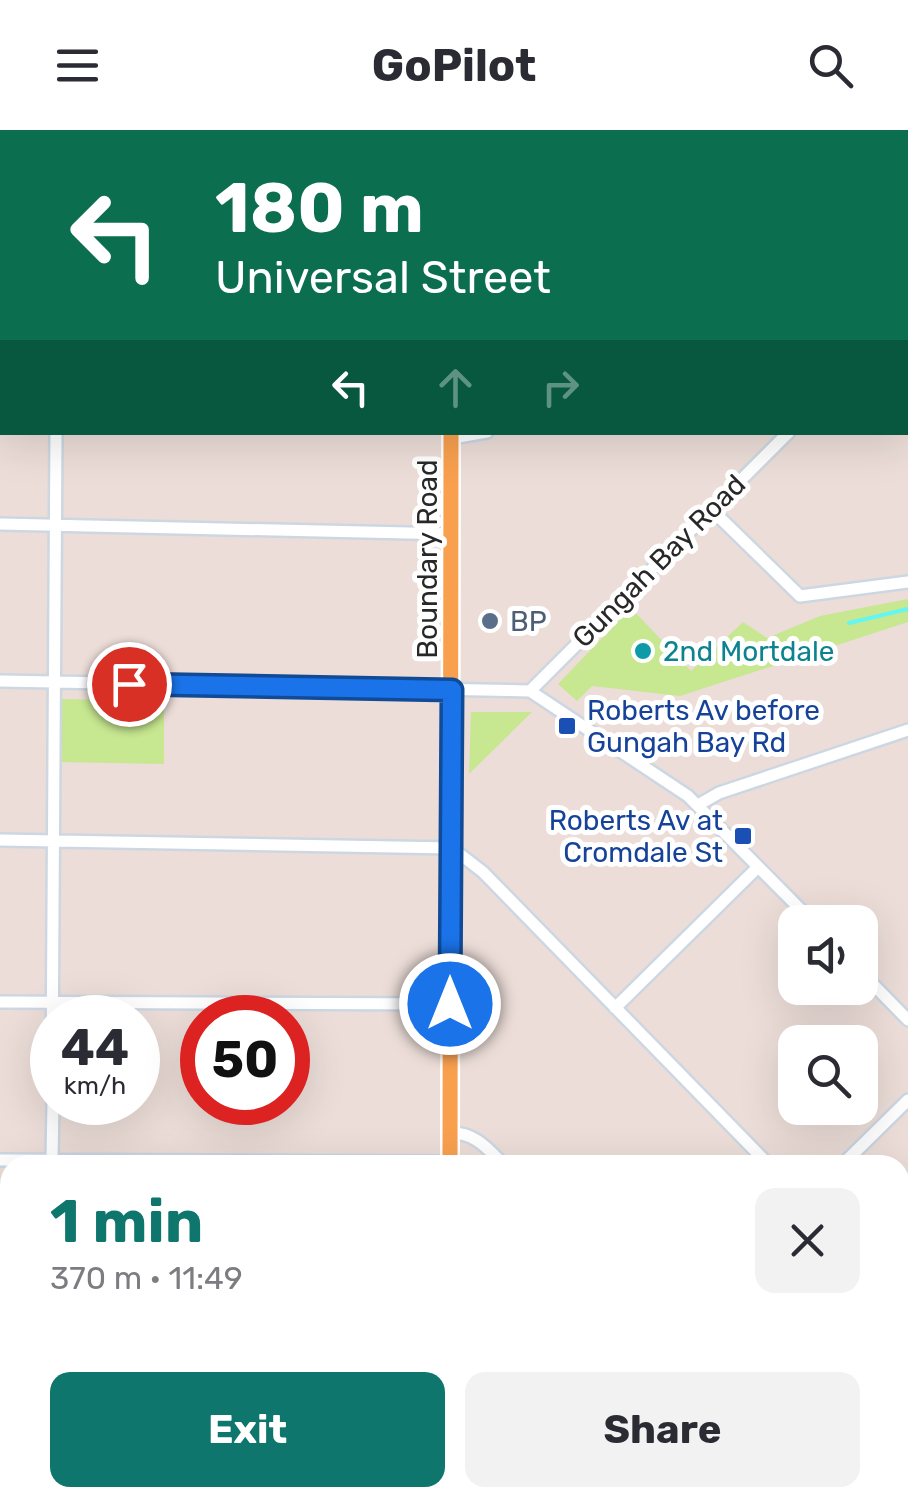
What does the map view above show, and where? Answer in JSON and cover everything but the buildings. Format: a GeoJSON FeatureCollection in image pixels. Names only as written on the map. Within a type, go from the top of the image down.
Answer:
{"type":"FeatureCollection","features":[{"type":"Feature","properties":{"kind":"main road","name":"Boundary Road"},"geometry":{"type":"LineString","coordinates":[[450,1155],[452,435]]}},
{"type":"Feature","properties":{"kind":"street"},"geometry":{"type":"LineString","coordinates":[[52,995],[56,435]]}},
{"type":"Feature","properties":{"kind":"street","name":"Gungah Bay Road"},"geometry":{"type":"LineString","coordinates":[[530,691],[786,435]]}},
{"type":"Feature","properties":{"kind":"street"},"geometry":{"type":"LineString","coordinates":[[712,509],[800,596],[908,582]]}},
{"type":"Feature","properties":{"kind":"street"},"geometry":{"type":"LineString","coordinates":[[0,524],[453,534]]}},
{"type":"Feature","properties":{"kind":"street"},"geometry":{"type":"LineString","coordinates":[[0,682],[530,691],[677,787],[796,905]]}},
{"type":"Feature","properties":{"kind":"street"},"geometry":{"type":"LineString","coordinates":[[698,804],[719,793],[908,730]]}},
{"type":"Feature","properties":{"kind":"street"},"geometry":{"type":"LineString","coordinates":[[0,840],[452,848],[483,872],[759,1155]]}},
{"type":"Feature","properties":{"kind":"street"},"geometry":{"type":"LineString","coordinates":[[615,1008],[758,866]]}},
{"type":"Feature","properties":{"kind":"street"},"geometry":{"type":"LineString","coordinates":[[878,989],[906,1016]]}},
{"type":"Feature","properties":{"kind":"street"},"geometry":{"type":"LineString","coordinates":[[0,1002],[30,1002]]}},
{"type":"Feature","properties":{"kind":"street"},"geometry":{"type":"LineString","coordinates":[[160,1003],[450,1004]]}},
{"type":"Feature","properties":{"kind":"street"},"geometry":{"type":"LineString","coordinates":[[852,1155],[908,1100]]}},
{"type":"Feature","properties":{"kind":"street"},"geometry":{"type":"LineString","coordinates":[[52,1125],[52,1155]]}},
{"type":"Feature","properties":{"kind":"street"},"geometry":{"type":"LineString","coordinates":[[450,1133],[470,1135],[494,1155]]}},
{"type":"Feature","properties":{"kind":"green space"},"geometry":{"type":"Polygon","coordinates":[[[908,599],[908,622],[680,696],[592,686],[577,701],[558,684],[631,608],[691,671],[743,622],[767,638],[820,616],[908,599]]]}},
{"type":"Feature","properties":{"kind":"green space"},"geometry":{"type":"Polygon","coordinates":[[[59,699],[164,701],[164,764],[59,762],[59,699]]]}},
{"type":"Feature","properties":{"kind":"green space"},"geometry":{"type":"Polygon","coordinates":[[[471,712],[532,712],[469,774],[471,712]]]}},
{"type":"Feature","properties":{"kind":"waterway"},"geometry":{"type":"LineString","coordinates":[[849,623],[908,609]]}},
{"type":"Feature","properties":{"kind":"place","name":"BP"},"geometry":{"type":"Point","coordinates":[490,621]}},
{"type":"Feature","properties":{"kind":"place","name":"2nd Mortdale"},"geometry":{"type":"Point","coordinates":[643,651]}},
{"type":"Feature","properties":{"kind":"place","name":"Roberts Av before Gungah Bay Rd"},"geometry":{"type":"Point","coordinates":[567,726]}},
{"type":"Feature","properties":{"kind":"place","name":"Roberts Av at Cromdale St"},"geometry":{"type":"Point","coordinates":[743,836]}},
{"type":"Feature","properties":{"kind":"route"},"geometry":{"type":"LineString","coordinates":[[129,684],[452,690],[450,1004]]}}]}
